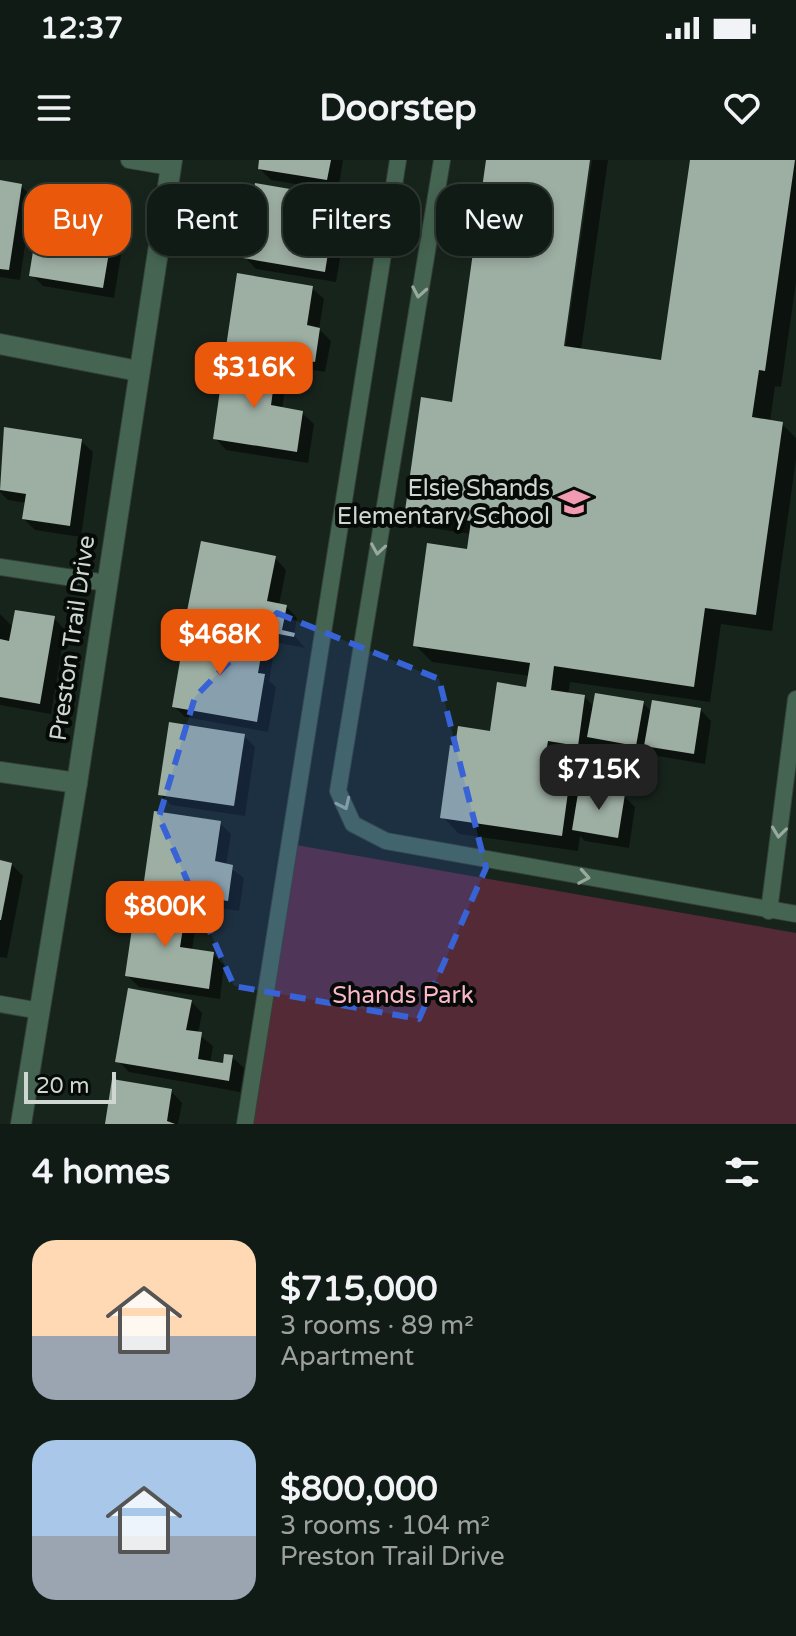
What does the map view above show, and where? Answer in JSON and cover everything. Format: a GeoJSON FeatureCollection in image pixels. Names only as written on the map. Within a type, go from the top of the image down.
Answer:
{"type":"FeatureCollection","features":[{"type":"Feature","properties":{"kind":"street","name":"Preston Trail Drive"},"geometry":{"type":"LineString","coordinates":[[21,1124],[77,783],[171,163]]}},
{"type":"Feature","properties":{"kind":"street"},"geometry":{"type":"LineString","coordinates":[[0,344],[138,371]]}},
{"type":"Feature","properties":{"kind":"street"},"geometry":{"type":"LineString","coordinates":[[0,772],[77,783]]}},
{"type":"Feature","properties":{"kind":"lane"},"geometry":{"type":"LineString","coordinates":[[129,160],[171,163]]}},
{"type":"Feature","properties":{"kind":"lane"},"geometry":{"type":"LineString","coordinates":[[245,1124],[398,160]]}},
{"type":"Feature","properties":{"kind":"lane"},"geometry":{"type":"LineString","coordinates":[[442,160],[338,791],[353,824],[386,841],[796,914]]}},
{"type":"Feature","properties":{"kind":"lane"},"geometry":{"type":"LineString","coordinates":[[0,567],[106,583]]}},
{"type":"Feature","properties":{"kind":"lane"},"geometry":{"type":"LineString","coordinates":[[769,911],[796,699]]}},
{"type":"Feature","properties":{"kind":"lane"},"geometry":{"type":"LineString","coordinates":[[0,1004],[40,1011]]}},
{"type":"Feature","properties":{"kind":"highlighted area"},"geometry":{"type":"Polygon","coordinates":[[[277,613],[439,679],[486,868],[419,1019],[234,986],[159,817],[195,697],[277,613]]]}},
{"type":"Feature","properties":{"kind":"green space","name":"Shands Park"},"geometry":{"type":"Polygon","coordinates":[[[296,845],[796,933],[796,1124],[252,1124],[296,845]]]}},
{"type":"Feature","properties":{"kind":"building"},"geometry":{"type":"Polygon","coordinates":[[[259,160],[331,160],[327,180],[258,169],[259,160]]]}},
{"type":"Feature","properties":{"kind":"building"},"geometry":{"type":"Polygon","coordinates":[[[486,160],[590,160],[564,346],[661,360],[690,160],[795,160],[765,371],[759,370],[752,417],[783,422],[756,615],[705,608],[694,687],[554,666],[551,690],[585,695],[578,746],[548,741],[545,759],[572,763],[562,836],[440,818],[450,745],[455,746],[458,726],[490,731],[497,682],[526,687],[530,663],[413,646],[427,543],[467,549],[471,521],[405,511],[421,397],[452,402],[473,256],[552,256],[552,184],[483,184],[486,160]]]}},
{"type":"Feature","properties":{"kind":"building"},"geometry":{"type":"Polygon","coordinates":[[[0,180],[22,184],[9,270],[0,269],[0,180]]]}},
{"type":"Feature","properties":{"kind":"building"},"geometry":{"type":"Polygon","coordinates":[[[267,185],[283,188],[283,256],[328,256],[325,272],[243,258],[267,256],[267,185]]]}},
{"type":"Feature","properties":{"kind":"building"},"geometry":{"type":"Polygon","coordinates":[[[32,256],[108,256],[103,288],[29,276],[32,256]]]}},
{"type":"Feature","properties":{"kind":"building"},"geometry":{"type":"Polygon","coordinates":[[[237,273],[313,286],[307,325],[320,328],[315,362],[226,347],[237,273]]]}},
{"type":"Feature","properties":{"kind":"building"},"geometry":{"type":"Polygon","coordinates":[[[224,362],[276,369],[271,405],[303,411],[297,452],[213,439],[224,362]]]}},
{"type":"Feature","properties":{"kind":"building"},"geometry":{"type":"Polygon","coordinates":[[[4,427],[82,439],[70,526],[22,519],[26,494],[0,490],[4,427]]]}},
{"type":"Feature","properties":{"kind":"building"},"geometry":{"type":"Polygon","coordinates":[[[201,541],[276,556],[267,601],[287,605],[282,630],[295,633],[294,637],[186,616],[201,541]]]}},
{"type":"Feature","properties":{"kind":"building"},"geometry":{"type":"Polygon","coordinates":[[[15,610],[55,616],[40,704],[0,697],[0,639],[9,641],[15,610]]]}},
{"type":"Feature","properties":{"kind":"building"},"geometry":{"type":"Polygon","coordinates":[[[185,632],[263,645],[258,673],[265,674],[257,722],[172,707],[185,632]]]}},
{"type":"Feature","properties":{"kind":"building"},"geometry":{"type":"Polygon","coordinates":[[[595,693],[644,701],[636,746],[587,737],[595,693]]]}},
{"type":"Feature","properties":{"kind":"building"},"geometry":{"type":"Polygon","coordinates":[[[652,700],[701,708],[694,754],[644,746],[652,700]]]}},
{"type":"Feature","properties":{"kind":"building"},"geometry":{"type":"Polygon","coordinates":[[[169,722],[245,734],[234,806],[158,795],[169,722]]]}},
{"type":"Feature","properties":{"kind":"building"},"geometry":{"type":"Polygon","coordinates":[[[579,787],[625,794],[618,838],[572,830],[579,787]]]}},
{"type":"Feature","properties":{"kind":"building"},"geometry":{"type":"Polygon","coordinates":[[[154,811],[221,821],[215,861],[233,865],[228,901],[143,888],[154,811]]]}},
{"type":"Feature","properties":{"kind":"building"},"geometry":{"type":"Polygon","coordinates":[[[0,860],[12,863],[1,920],[0,920],[0,860]]]}},
{"type":"Feature","properties":{"kind":"building"},"geometry":{"type":"Polygon","coordinates":[[[136,901],[186,909],[180,947],[214,952],[209,989],[125,976],[136,901]]]}},
{"type":"Feature","properties":{"kind":"building"},"geometry":{"type":"Polygon","coordinates":[[[128,988],[192,1000],[186,1030],[202,1032],[198,1059],[223,1063],[224,1054],[233,1055],[229,1081],[115,1062],[128,988]]]}},
{"type":"Feature","properties":{"kind":"building"},"geometry":{"type":"Polygon","coordinates":[[[112,1079],[172,1089],[167,1121],[175,1124],[105,1124],[112,1079]]]}},
{"type":"Feature","properties":{"kind":"place","name":"Elsie Shands Elementary School"},"geometry":{"type":"Point","coordinates":[574,502]}}]}
